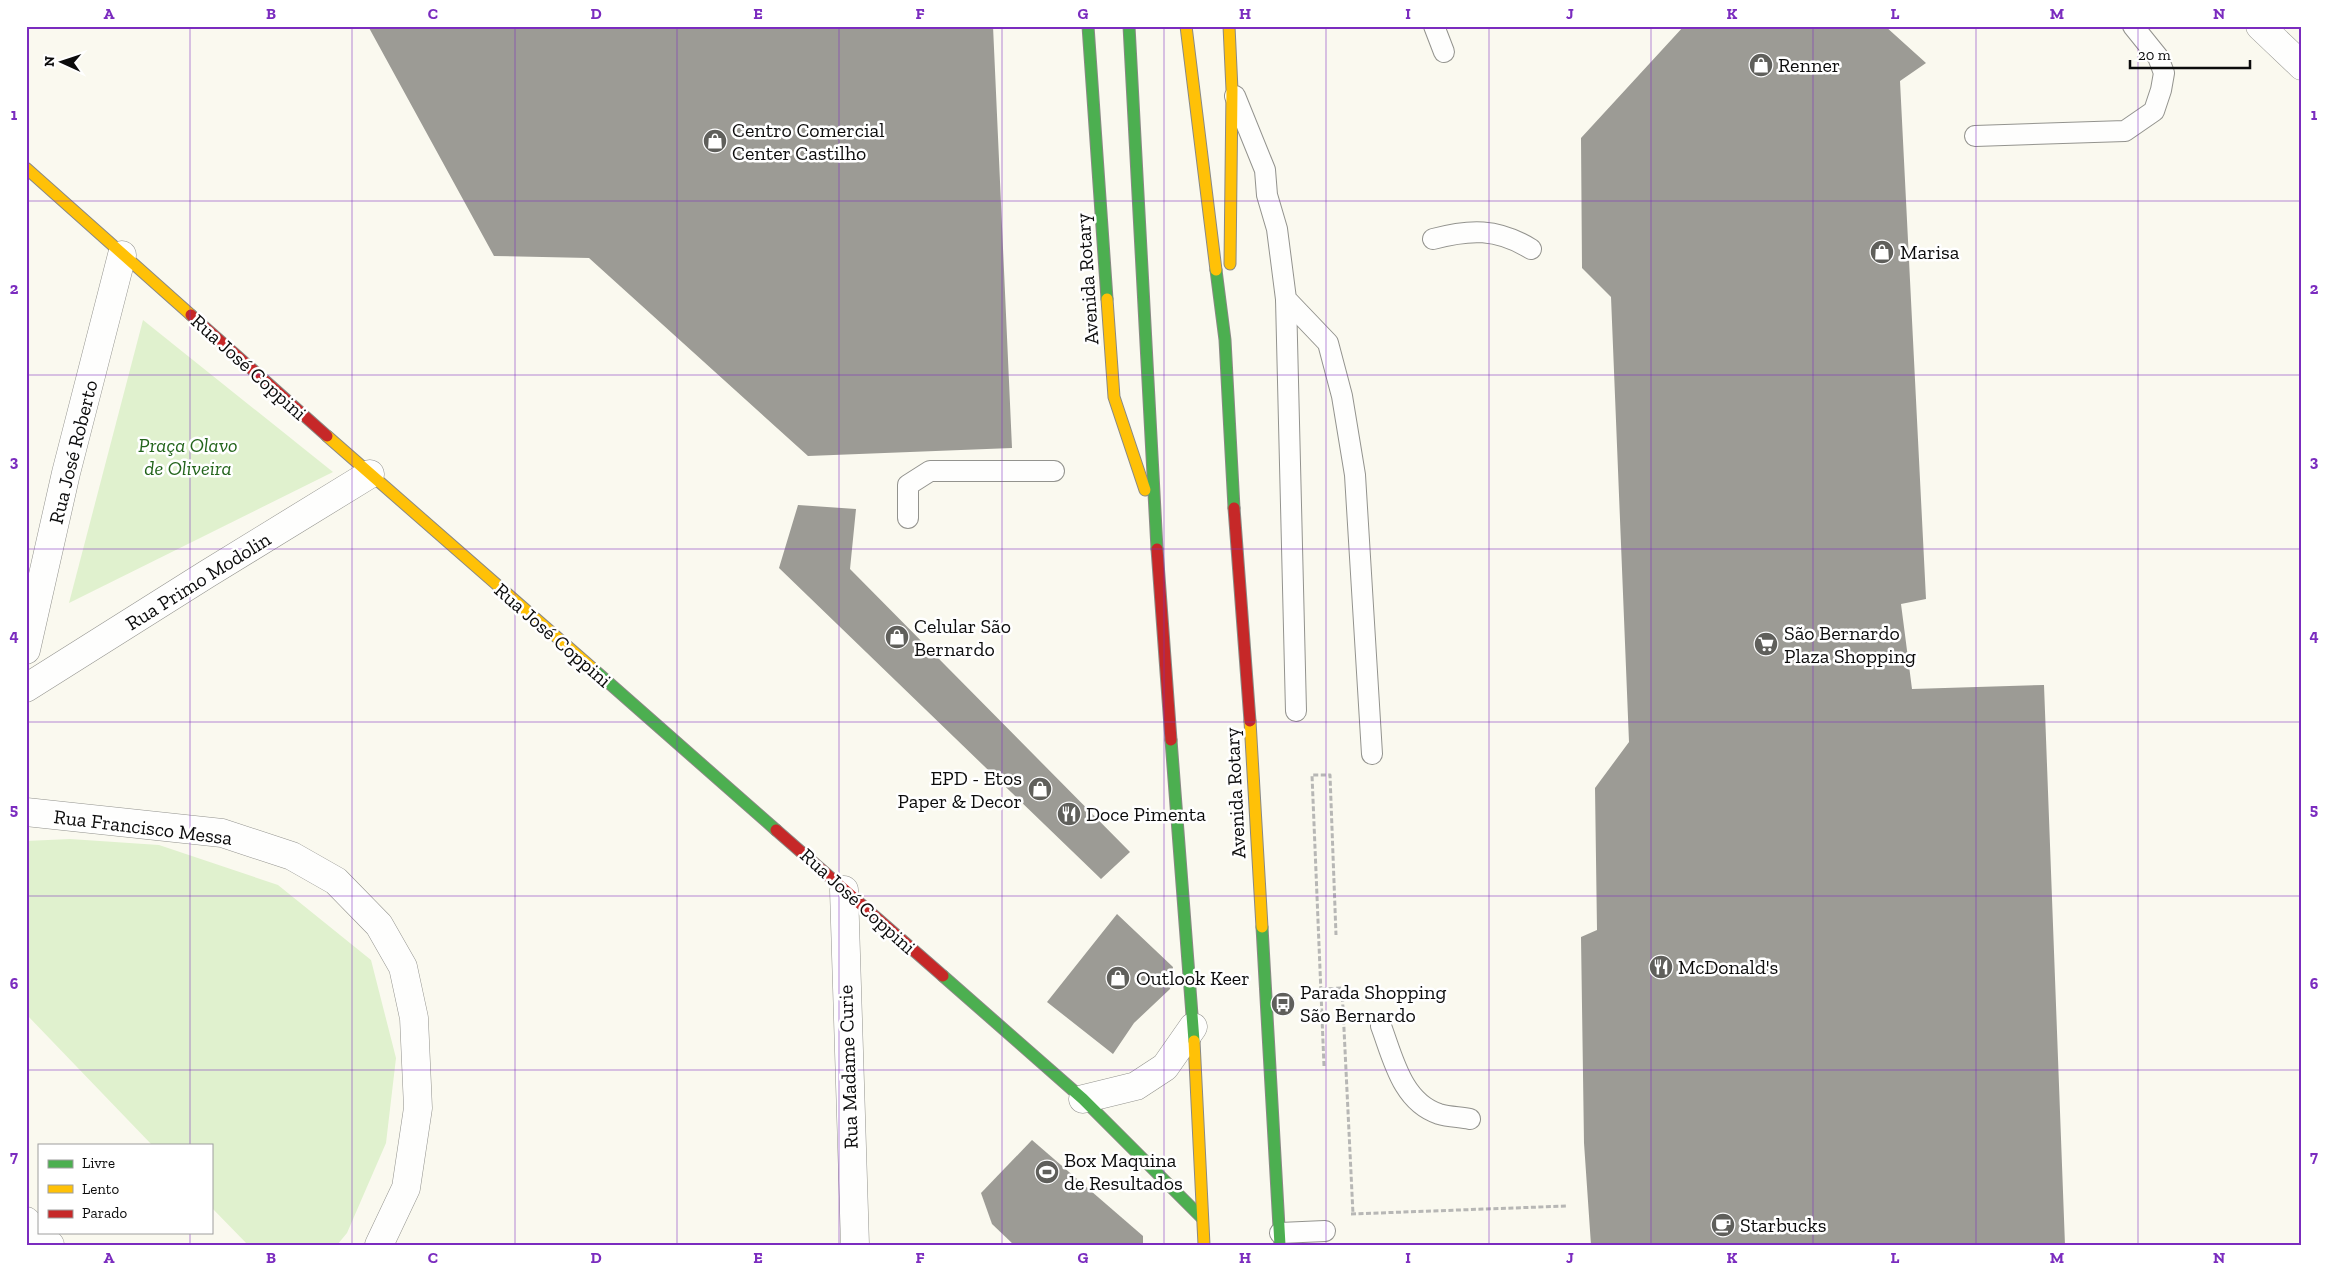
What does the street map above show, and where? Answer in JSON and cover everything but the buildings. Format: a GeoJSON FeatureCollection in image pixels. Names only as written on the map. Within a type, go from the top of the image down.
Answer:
{"type":"FeatureCollection","features":[{"type":"Feature","properties":{"kind":"main road","name":"Avenida Rotary"},"geometry":{"type":"LineString","coordinates":[[1088,26],[1114,397],[1156,522]]}},
{"type":"Feature","properties":{"kind":"main road","name":"Avenida Rotary"},"geometry":{"type":"LineString","coordinates":[[1129,26],[1156,522],[1192,1027],[1204,1245]]}},
{"type":"Feature","properties":{"kind":"main road","name":"Avenida Rotary"},"geometry":{"type":"LineString","coordinates":[[1186,26],[1225,340],[1232,482],[1248,683],[1280,1239]]}},
{"type":"Feature","properties":{"kind":"main road","name":"Avenida Rotary"},"geometry":{"type":"LineString","coordinates":[[1225,340],[1230,258],[1232,90],[1229,26]]}},
{"type":"Feature","properties":{"kind":"main road","name":"Rua José Coppini"},"geometry":{"type":"LineString","coordinates":[[26,168],[370,474],[1083,1099],[1202,1218]]}},
{"type":"Feature","properties":{"kind":"street"},"geometry":{"type":"LineString","coordinates":[[2260,26],[2302,66]]}},
{"type":"Feature","properties":{"kind":"street","name":"Rua José Roberto"},"geometry":{"type":"LineString","coordinates":[[26,650],[66,473],[122,255]]}},
{"type":"Feature","properties":{"kind":"street","name":"Rua Primo Modolin"},"geometry":{"type":"LineString","coordinates":[[26,688],[370,474]]}},
{"type":"Feature","properties":{"kind":"street","name":"Rua Francisco Messa"},"geometry":{"type":"LineString","coordinates":[[26,812],[222,833],[292,856],[336,882],[379,925],[403,967],[414,1018],[418,1108],[406,1188],[379,1245]]}},
{"type":"Feature","properties":{"kind":"street","name":"Rua Madame Curie"},"geometry":{"type":"LineString","coordinates":[[844,890],[855,1245]]}},
{"type":"Feature","properties":{"kind":"street"},"geometry":{"type":"LineString","coordinates":[[1083,1099],[1136,1086],[1165,1067],[1192,1027]]}},
{"type":"Feature","properties":{"kind":"street"},"geometry":{"type":"LineString","coordinates":[[26,1221],[38,1233]]}},
{"type":"Feature","properties":{"kind":"street"},"geometry":{"type":"LineString","coordinates":[[39,1234],[50,1245]]}},
{"type":"Feature","properties":{"kind":"lane"},"geometry":{"type":"LineString","coordinates":[[1434,26],[1444,52]]}},
{"type":"Feature","properties":{"kind":"lane"},"geometry":{"type":"LineString","coordinates":[[1976,136],[2125,131],[2154,111],[2164,73],[2158,56],[2133,26]]}},
{"type":"Feature","properties":{"kind":"lane"},"geometry":{"type":"LineString","coordinates":[[1232,90],[1265,170],[1267,195],[1277,229],[1286,299],[1296,711]]}},
{"type":"Feature","properties":{"kind":"lane"},"geometry":{"type":"LineString","coordinates":[[1433,239],[1455,233],[1484,231],[1513,237],[1531,249]]}},
{"type":"Feature","properties":{"kind":"lane"},"geometry":{"type":"LineString","coordinates":[[1286,299],[1328,343],[1342,396],[1355,475],[1372,754]]}},
{"type":"Feature","properties":{"kind":"lane"},"geometry":{"type":"LineString","coordinates":[[908,518],[908,485],[930,471],[1054,470]]}},
{"type":"Feature","properties":{"kind":"lane"},"geometry":{"type":"LineString","coordinates":[[1381,1026],[1403,1083],[1418,1103],[1439,1114],[1470,1119]]}},
{"type":"Feature","properties":{"kind":"lane"},"geometry":{"type":"LineString","coordinates":[[1280,1239],[1317,1232]]}},
{"type":"Feature","properties":{"kind":"path"},"geometry":{"type":"LineString","coordinates":[[1324,1066],[1312,775],[1330,774],[1336,934]]}},
{"type":"Feature","properties":{"kind":"path"},"geometry":{"type":"LineString","coordinates":[[1321,989],[1342,988],[1353,1214]]}},
{"type":"Feature","properties":{"kind":"path"},"geometry":{"type":"LineString","coordinates":[[1317,1232],[1308,1216],[1566,1206]]}},
{"type":"Feature","properties":{"kind":"green space","name":"Praça Olavo de Oliveira"},"geometry":{"type":"Polygon","coordinates":[[[143,320],[333,472],[69,603],[143,320]]]}},
{"type":"Feature","properties":{"kind":"green space"},"geometry":{"type":"Polygon","coordinates":[[[70,839],[159,845],[278,885],[371,960],[396,1058],[386,1143],[347,1233],[337,1245],[248,1245],[212,1208],[212,1144],[151,1144],[26,1014],[26,841],[70,839]]]}},
{"type":"Feature","properties":{"kind":"traffic: fast"},"geometry":{"type":"LineString","coordinates":[[1088,26],[1107,299]]}},
{"type":"Feature","properties":{"kind":"traffic: fast"},"geometry":{"type":"LineString","coordinates":[[1129,26],[1157,549]]}},
{"type":"Feature","properties":{"kind":"traffic: fast"},"geometry":{"type":"LineString","coordinates":[[1216,270],[1225,340],[1234,508]]}},
{"type":"Feature","properties":{"kind":"traffic: fast"},"geometry":{"type":"LineString","coordinates":[[592,668],[776,830]]}},
{"type":"Feature","properties":{"kind":"traffic: fast"},"geometry":{"type":"LineString","coordinates":[[1171,740],[1194,1041]]}},
{"type":"Feature","properties":{"kind":"traffic: fast"},"geometry":{"type":"LineString","coordinates":[[1262,927],[1280,1245]]}},
{"type":"Feature","properties":{"kind":"traffic: fast"},"geometry":{"type":"LineString","coordinates":[[943,976],[1083,1099],[1202,1218]]}},
{"type":"Feature","properties":{"kind":"traffic: slow"},"geometry":{"type":"LineString","coordinates":[[1186,26],[1216,270]]}},
{"type":"Feature","properties":{"kind":"traffic: slow"},"geometry":{"type":"LineString","coordinates":[[1229,26],[1232,90],[1230,264]]}},
{"type":"Feature","properties":{"kind":"traffic: slow"},"geometry":{"type":"LineString","coordinates":[[26,168],[191,315]]}},
{"type":"Feature","properties":{"kind":"traffic: slow"},"geometry":{"type":"LineString","coordinates":[[1107,299],[1114,397],[1145,490]]}},
{"type":"Feature","properties":{"kind":"traffic: slow"},"geometry":{"type":"LineString","coordinates":[[327,436],[592,668]]}},
{"type":"Feature","properties":{"kind":"traffic: slow"},"geometry":{"type":"LineString","coordinates":[[1250,721],[1262,927]]}},
{"type":"Feature","properties":{"kind":"traffic: slow"},"geometry":{"type":"LineString","coordinates":[[1194,1041],[1204,1245]]}},
{"type":"Feature","properties":{"kind":"traffic: jam"},"geometry":{"type":"LineString","coordinates":[[191,315],[327,436]]}},
{"type":"Feature","properties":{"kind":"traffic: jam"},"geometry":{"type":"LineString","coordinates":[[1234,508],[1250,721]]}},
{"type":"Feature","properties":{"kind":"traffic: jam"},"geometry":{"type":"LineString","coordinates":[[1157,549],[1171,740]]}},
{"type":"Feature","properties":{"kind":"traffic: jam"},"geometry":{"type":"LineString","coordinates":[[776,830],[943,976]]}},
{"type":"Feature","properties":{"kind":"place","name":"Renner"},"geometry":{"type":"Point","coordinates":[1761,65]}},
{"type":"Feature","properties":{"kind":"place","name":"Centro Comercial Center Castilho"},"geometry":{"type":"Point","coordinates":[715,141]}},
{"type":"Feature","properties":{"kind":"place","name":"Marisa"},"geometry":{"type":"Point","coordinates":[1882,252]}},
{"type":"Feature","properties":{"kind":"place","name":"Celular São Bernardo"},"geometry":{"type":"Point","coordinates":[897,637]}},
{"type":"Feature","properties":{"kind":"place","name":"São Bernardo Plaza Shopping"},"geometry":{"type":"Point","coordinates":[1766,644]}},
{"type":"Feature","properties":{"kind":"place","name":"EPD - Etos Paper & Decor"},"geometry":{"type":"Point","coordinates":[1040,789]}},
{"type":"Feature","properties":{"kind":"place","name":"Doce Pimenta"},"geometry":{"type":"Point","coordinates":[1069,814]}},
{"type":"Feature","properties":{"kind":"place","name":"McDonald's"},"geometry":{"type":"Point","coordinates":[1661,967]}},
{"type":"Feature","properties":{"kind":"place","name":"Outlook Keer"},"geometry":{"type":"Point","coordinates":[1118,978]}},
{"type":"Feature","properties":{"kind":"place","name":"Parada Shopping São Bernardo"},"geometry":{"type":"Point","coordinates":[1283,1004]}},
{"type":"Feature","properties":{"kind":"place","name":"Box Maquina de Resultados"},"geometry":{"type":"Point","coordinates":[1047,1172]}},
{"type":"Feature","properties":{"kind":"place","name":"Starbucks"},"geometry":{"type":"Point","coordinates":[1723,1225]}}]}
